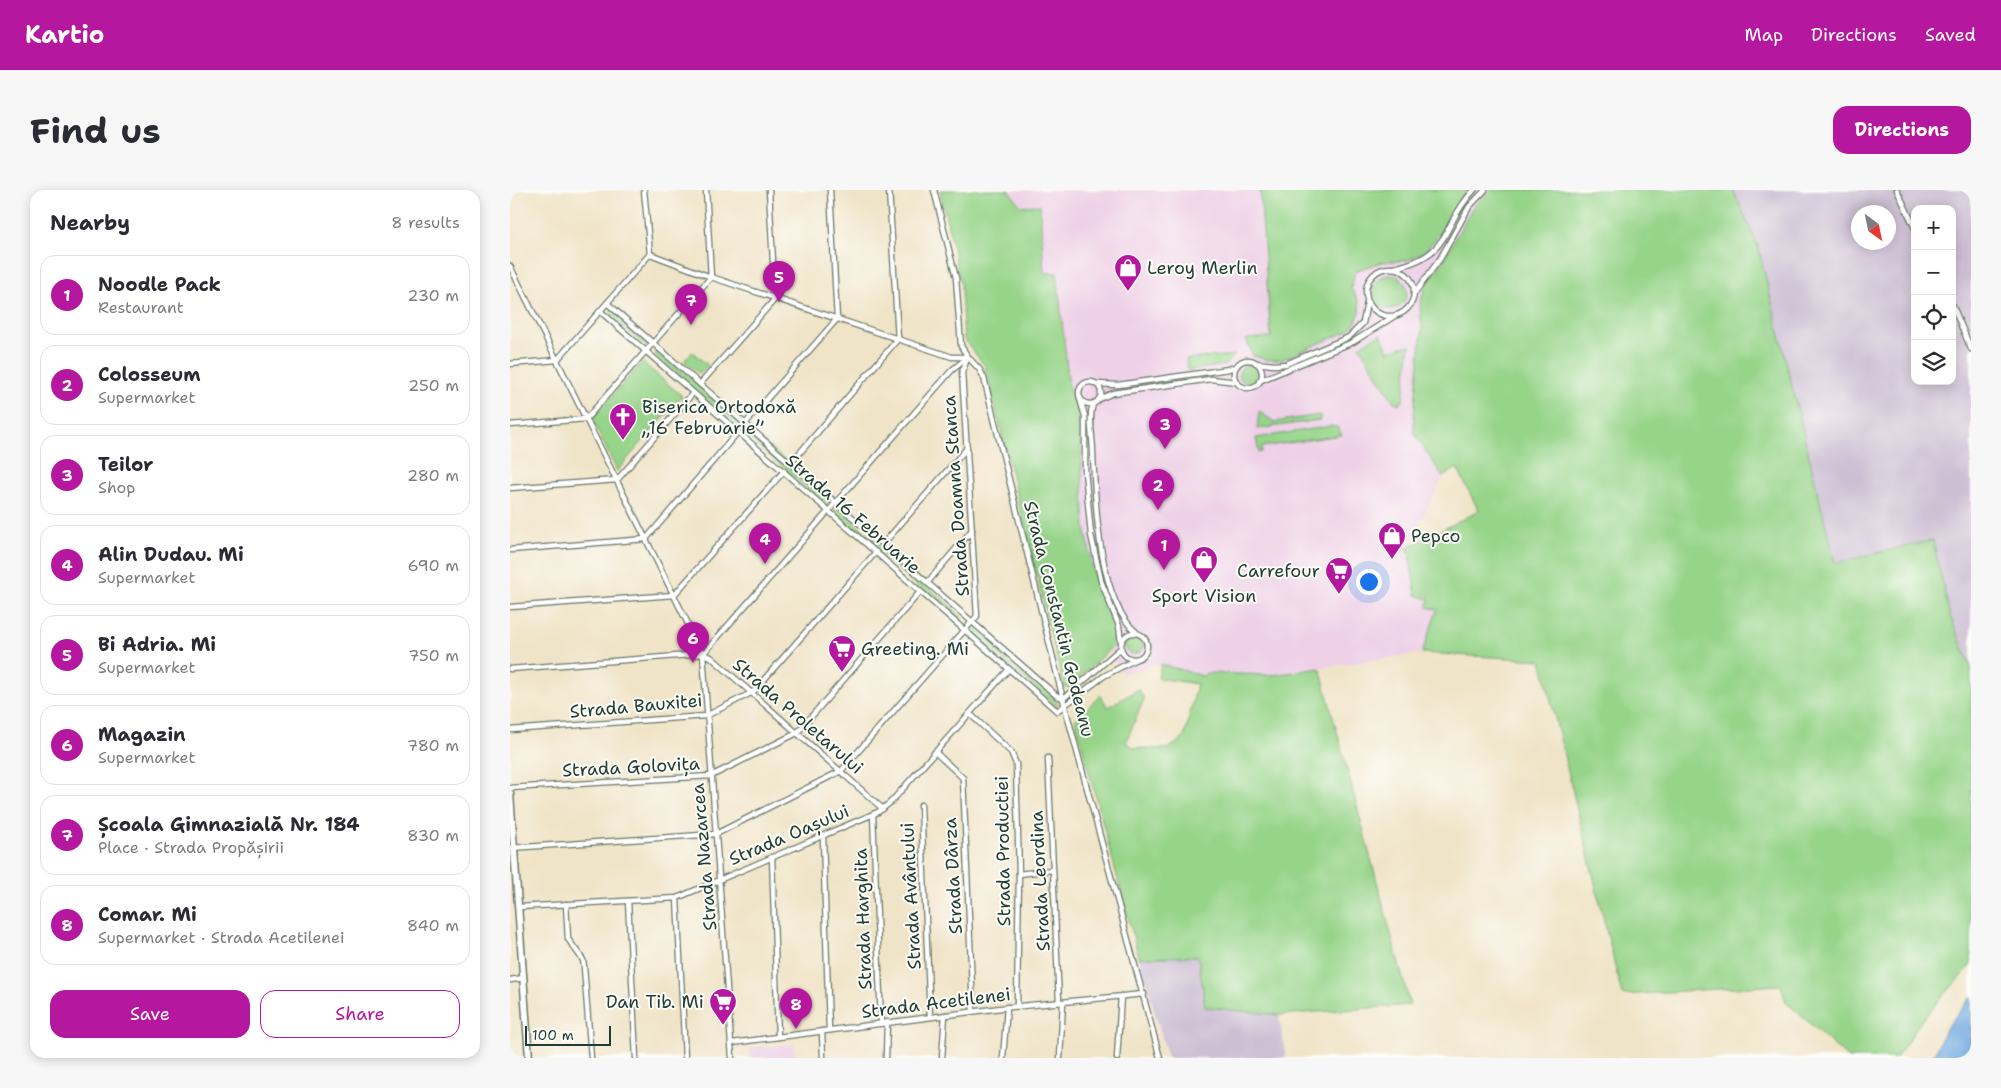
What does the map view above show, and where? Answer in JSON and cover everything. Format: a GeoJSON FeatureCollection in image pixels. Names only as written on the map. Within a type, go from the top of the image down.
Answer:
{"type":"FeatureCollection","features":[{"type":"Feature","properties":{"kind":"street"},"geometry":{"type":"LineString","coordinates":[[510,364],[557,360],[650,254],[644,190]]}},
{"type":"Feature","properties":{"kind":"street"},"geometry":{"type":"LineString","coordinates":[[510,425],[586,419],[711,277],[706,190]]}},
{"type":"Feature","properties":{"kind":"street"},"geometry":{"type":"LineString","coordinates":[[700,384],[775,299],[768,190]]}},
{"type":"Feature","properties":{"kind":"street"},"geometry":{"type":"LineString","coordinates":[[746,424],[837,319],[830,190]]}},
{"type":"Feature","properties":{"kind":"street"},"geometry":{"type":"LineString","coordinates":[[791,463],[898,339],[889,190]]}},
{"type":"Feature","properties":{"kind":"street","name":"Strada Constantin Godeanu"},"geometry":{"type":"LineString","coordinates":[[934,190],[956,278],[961,346],[968,357],[979,368],[984,378],[1065,707],[1160,1058]]}},
{"type":"Feature","properties":{"kind":"street"},"geometry":{"type":"LineString","coordinates":[[1396,315],[1382,315],[1371,306],[1366,293],[1371,278],[1384,269],[1413,264],[1434,251],[1474,190]]}},
{"type":"Feature","properties":{"kind":"street"},"geometry":{"type":"LineString","coordinates":[[1080,399],[1086,404],[1093,404],[1113,393],[1211,379],[1237,382],[1247,387],[1253,386],[1259,381],[1354,342],[1406,310],[1414,295],[1440,259],[1469,207],[1484,190]]}},
{"type":"Feature","properties":{"kind":"street"},"geometry":{"type":"LineString","coordinates":[[1897,190],[1911,220]]}},
{"type":"Feature","properties":{"kind":"street"},"geometry":{"type":"LineString","coordinates":[[650,254],[775,299],[952,357],[968,357]]}},
{"type":"Feature","properties":{"kind":"street","name":"Strada Proletarului"},"geometry":{"type":"LineString","coordinates":[[510,266],[704,654],[753,692],[884,809]]}},
{"type":"Feature","properties":{"kind":"street"},"geometry":{"type":"LineString","coordinates":[[1392,268],[1408,277],[1414,288],[1414,295]]}},
{"type":"Feature","properties":{"kind":"street"},"geometry":{"type":"LineString","coordinates":[[1136,659],[1125,655],[1121,648],[1119,626],[1101,581],[1091,535],[1086,471],[1085,416],[1079,392],[1082,385],[1089,382],[1118,385],[1229,369],[1248,360],[1274,366],[1286,364],[1349,337],[1363,322],[1368,300]]}},
{"type":"Feature","properties":{"kind":"street","name":"Strada 16 Februarie"},"geometry":{"type":"LineString","coordinates":[[607,303],[1057,696],[1064,698]]}},
{"type":"Feature","properties":{"kind":"street","name":"Strada 16 Februarie"},"geometry":{"type":"LineString","coordinates":[[600,311],[1058,711],[1065,707]]}},
{"type":"Feature","properties":{"kind":"street"},"geometry":{"type":"LineString","coordinates":[[1956,313],[1971,349]]}},
{"type":"Feature","properties":{"kind":"street"},"geometry":{"type":"LineString","coordinates":[[510,669],[704,654],[952,370],[968,357]]}},
{"type":"Feature","properties":{"kind":"street","name":"Strada Doamna Stanca"},"geometry":{"type":"LineString","coordinates":[[841,771],[973,622],[977,612],[962,372],[968,357]]}},
{"type":"Feature","properties":{"kind":"street"},"geometry":{"type":"LineString","coordinates":[[1256,363],[1261,370],[1259,381]]}},
{"type":"Feature","properties":{"kind":"street"},"geometry":{"type":"LineString","coordinates":[[1237,366],[1234,374],[1237,382]]}},
{"type":"Feature","properties":{"kind":"street"},"geometry":{"type":"LineString","coordinates":[[1096,384],[1101,393],[1099,399]]}},
{"type":"Feature","properties":{"kind":"street"},"geometry":{"type":"LineString","coordinates":[[510,488],[616,480],[693,392]]}},
{"type":"Feature","properties":{"kind":"street"},"geometry":{"type":"LineString","coordinates":[[1065,707],[1104,676],[1144,654],[1147,644],[1145,638],[1129,626],[1119,609],[1105,565],[1094,488],[1091,416],[1093,404]]}},
{"type":"Feature","properties":{"kind":"street"},"geometry":{"type":"LineString","coordinates":[[510,550],[646,539],[738,432]]}},
{"type":"Feature","properties":{"kind":"street"},"geometry":{"type":"LineString","coordinates":[[884,544],[967,448]]}},
{"type":"Feature","properties":{"kind":"street"},"geometry":{"type":"LineString","coordinates":[[510,607],[674,595],[784,471]]}},
{"type":"Feature","properties":{"kind":"street"},"geometry":{"type":"LineString","coordinates":[[927,583],[972,530]]}},
{"type":"Feature","properties":{"kind":"street","name":"Strada Bauxitei"},"geometry":{"type":"LineString","coordinates":[[510,730],[706,716],[753,692],[876,552]]}},
{"type":"Feature","properties":{"kind":"street","name":"Strada Golovița"},"geometry":{"type":"LineString","coordinates":[[510,788],[711,776],[797,733],[920,592]]}},
{"type":"Feature","properties":{"kind":"street"},"geometry":{"type":"LineString","coordinates":[[1121,642],[1125,636],[1136,632]]}},
{"type":"Feature","properties":{"kind":"street"},"geometry":{"type":"LineString","coordinates":[[1064,698],[1121,648]]}},
{"type":"Feature","properties":{"kind":"street","name":"Strada Nazarcea"},"geometry":{"type":"LineString","coordinates":[[704,654],[706,716],[720,879],[732,1058]]}},
{"type":"Feature","properties":{"kind":"street","name":"Strada Oașului"},"geometry":{"type":"LineString","coordinates":[[518,907],[677,898],[884,809],[1010,669]]}},
{"type":"Feature","properties":{"kind":"street","name":"Strada Productiei"},"geometry":{"type":"LineString","coordinates":[[970,714],[1014,758],[1020,874],[1017,1006]]}},
{"type":"Feature","properties":{"kind":"street","name":"Strada Dârza"},"geometry":{"type":"LineString","coordinates":[[935,752],[963,778],[973,1011]]}},
{"type":"Feature","properties":{"kind":"street","name":"Strada Leordina"},"geometry":{"type":"LineString","coordinates":[[1048,758],[1052,870],[1061,1002],[1060,1058]]}},
{"type":"Feature","properties":{"kind":"street"},"geometry":{"type":"LineString","coordinates":[[512,848],[716,834],[841,771]]}},
{"type":"Feature","properties":{"kind":"street"},"geometry":{"type":"LineString","coordinates":[[510,793],[512,848],[529,1058]]}},
{"type":"Feature","properties":{"kind":"street","name":"Strada Avântului"},"geometry":{"type":"LineString","coordinates":[[921,805],[930,1017]]}},
{"type":"Feature","properties":{"kind":"street","name":"Strada Harghita"},"geometry":{"type":"LineString","coordinates":[[873,814],[881,1023]]}},
{"type":"Feature","properties":{"kind":"street"},"geometry":{"type":"LineString","coordinates":[[823,836],[829,1030]]}},
{"type":"Feature","properties":{"kind":"street"},"geometry":{"type":"LineString","coordinates":[[772,857],[778,1037]]}},
{"type":"Feature","properties":{"kind":"street"},"geometry":{"type":"LineString","coordinates":[[1020,874],[1052,870]]}},
{"type":"Feature","properties":{"kind":"street"},"geometry":{"type":"LineString","coordinates":[[677,898],[684,1058]]}},
{"type":"Feature","properties":{"kind":"street"},"geometry":{"type":"LineString","coordinates":[[628,901],[636,1058]]}},
{"type":"Feature","properties":{"kind":"street"},"geometry":{"type":"LineString","coordinates":[[566,904],[568,939],[583,960],[591,1058]]}},
{"type":"Feature","properties":{"kind":"street"},"geometry":{"type":"LineString","coordinates":[[510,980],[524,978]]}},
{"type":"Feature","properties":{"kind":"street","name":"Strada Acetilenei"},"geometry":{"type":"LineString","coordinates":[[732,1043],[973,1011],[1144,994]]}},
{"type":"Feature","properties":{"kind":"street"},"geometry":{"type":"LineString","coordinates":[[1117,1058],[1121,996]]}},
{"type":"Feature","properties":{"kind":"street"},"geometry":{"type":"LineString","coordinates":[[1003,1058],[1007,1007]]}},
{"type":"Feature","properties":{"kind":"street"},"geometry":{"type":"LineString","coordinates":[[942,1058],[945,1015]]}},
{"type":"Feature","properties":{"kind":"street"},"geometry":{"type":"LineString","coordinates":[[886,1058],[887,1022]]}},
{"type":"Feature","properties":{"kind":"street"},"geometry":{"type":"LineString","coordinates":[[822,1031],[823,1058]]}},
{"type":"Feature","properties":{"kind":"shaded area"},"geometry":{"type":"Polygon","coordinates":[[[1008,190],[1490,190],[1472,208],[1439,268],[1425,286],[1420,306],[1422,329],[1414,433],[1443,477],[1408,547],[1429,599],[1437,610],[1422,653],[1273,675],[1206,673],[1204,676],[1154,664],[1123,674],[1109,651],[1116,634],[1093,571],[1085,526],[1079,415],[1069,387],[1056,273],[1044,273],[1040,205],[1021,206],[1008,190]]]}},
{"type":"Feature","properties":{"kind":"shaded area"},"geometry":{"type":"Polygon","coordinates":[[[1733,190],[1971,190],[1971,667],[1950,616],[1933,540],[1835,564],[1758,246],[1733,190]]]}},
{"type":"Feature","properties":{"kind":"shaded area"},"geometry":{"type":"Polygon","coordinates":[[[1198,956],[1205,1007],[1279,1015],[1286,1058],[1168,1058],[1139,958],[1198,956]]]}},
{"type":"Feature","properties":{"kind":"shaded area"},"geometry":{"type":"Polygon","coordinates":[[[794,1044],[795,1058],[750,1058],[750,1048],[794,1044]]]}},
{"type":"Feature","properties":{"kind":"green space"},"geometry":{"type":"Polygon","coordinates":[[[940,190],[1008,190],[1021,206],[1040,205],[1044,273],[1057,273],[1069,387],[1079,415],[1085,526],[1093,571],[1116,634],[1112,647],[1069,687],[1064,687],[985,366],[964,339],[961,285],[940,190]]]}},
{"type":"Feature","properties":{"kind":"green space"},"geometry":{"type":"Polygon","coordinates":[[[1260,190],[1467,190],[1439,235],[1424,252],[1409,260],[1382,262],[1355,271],[1351,288],[1359,302],[1360,312],[1356,322],[1348,331],[1281,360],[1267,360],[1253,356],[1246,339],[1271,337],[1260,190]]]}},
{"type":"Feature","properties":{"kind":"green space"},"geometry":{"type":"Polygon","coordinates":[[[1490,190],[1733,190],[1758,246],[1835,563],[1933,540],[1950,616],[1971,667],[1971,965],[1922,1020],[1896,1058],[1848,1058],[1786,1002],[1781,985],[1622,995],[1541,660],[1422,653],[1437,610],[1427,607],[1429,599],[1416,595],[1408,547],[1479,511],[1457,468],[1443,477],[1414,433],[1422,329],[1420,306],[1425,286],[1439,268],[1472,208],[1490,190]]]}},
{"type":"Feature","properties":{"kind":"green space"},"geometry":{"type":"Polygon","coordinates":[[[1390,275],[1402,280],[1407,292],[1402,304],[1390,309],[1378,304],[1373,292],[1378,280],[1390,275]]]}},
{"type":"Feature","properties":{"kind":"green space"},"geometry":{"type":"Polygon","coordinates":[[[613,310],[652,343],[648,348],[611,317],[610,312],[613,310]]]}},
{"type":"Feature","properties":{"kind":"green space"},"geometry":{"type":"Polygon","coordinates":[[[1381,334],[1388,351],[1410,345],[1403,401],[1399,404],[1394,402],[1359,346],[1381,334]]]}},
{"type":"Feature","properties":{"kind":"green space"},"geometry":{"type":"Polygon","coordinates":[[[658,350],[833,502],[830,509],[656,356],[655,354],[658,350]]]}},
{"type":"Feature","properties":{"kind":"green space"},"geometry":{"type":"Polygon","coordinates":[[[692,352],[708,365],[700,374],[684,361],[692,352]]]}},
{"type":"Feature","properties":{"kind":"green space"},"geometry":{"type":"Polygon","coordinates":[[[1235,355],[1225,365],[1188,371],[1186,359],[1235,355]]]}},
{"type":"Feature","properties":{"kind":"green space"},"geometry":{"type":"Polygon","coordinates":[[[642,362],[682,396],[617,471],[592,419],[642,362]]]}},
{"type":"Feature","properties":{"kind":"green space"},"geometry":{"type":"Polygon","coordinates":[[[1248,365],[1254,368],[1257,374],[1254,380],[1248,383],[1242,380],[1239,374],[1242,368],[1248,365]]]}},
{"type":"Feature","properties":{"kind":"green space"},"geometry":{"type":"Polygon","coordinates":[[[1259,411],[1274,422],[1320,415],[1320,420],[1257,429],[1259,411]]]}},
{"type":"Feature","properties":{"kind":"green space"},"geometry":{"type":"Polygon","coordinates":[[[1331,426],[1337,427],[1342,435],[1262,447],[1262,452],[1259,453],[1256,438],[1331,426]]]}},
{"type":"Feature","properties":{"kind":"green space"},"geometry":{"type":"Polygon","coordinates":[[[838,508],[962,616],[963,619],[959,622],[836,515],[834,511],[838,508]]]}},
{"type":"Feature","properties":{"kind":"green space"},"geometry":{"type":"Polygon","coordinates":[[[975,627],[1058,700],[1057,707],[975,635],[972,629],[975,627]]]}},
{"type":"Feature","properties":{"kind":"green space"},"geometry":{"type":"Polygon","coordinates":[[[1134,636],[1142,641],[1143,645],[1138,653],[1134,654],[1126,649],[1125,645],[1130,637],[1134,636]]]}},
{"type":"Feature","properties":{"kind":"green space"},"geometry":{"type":"Polygon","coordinates":[[[1161,664],[1203,676],[1206,673],[1273,675],[1320,668],[1410,1005],[1279,1015],[1205,1007],[1198,956],[1139,958],[1075,720],[1100,695],[1108,707],[1139,689],[1144,699],[1126,742],[1134,748],[1168,749],[1184,738],[1197,684],[1158,678],[1161,664]]]}},
{"type":"Feature","properties":{"kind":"water"},"geometry":{"type":"Polygon","coordinates":[[[1971,997],[1971,1058],[1932,1058],[1947,1027],[1971,997]]]}},
{"type":"Feature","properties":{"kind":"place","name":"Leroy Merlin"},"geometry":{"type":"Point","coordinates":[1128,292]}},
{"type":"Feature","properties":{"kind":"place","name":"Bi Adria. Mi"},"geometry":{"type":"Point","coordinates":[779,302]}},
{"type":"Feature","properties":{"kind":"place","name":"Școala Gimnazială Nr. 184"},"geometry":{"type":"Point","coordinates":[691,325]}},
{"type":"Feature","properties":{"kind":"place","name":"Biserica Ortodoxă „16 Februarie”"},"geometry":{"type":"Point","coordinates":[623,441]}},
{"type":"Feature","properties":{"kind":"place","name":"Teilor"},"geometry":{"type":"Point","coordinates":[1165,449]}},
{"type":"Feature","properties":{"kind":"place","name":"Colosseum"},"geometry":{"type":"Point","coordinates":[1158,510]}},
{"type":"Feature","properties":{"kind":"place","name":"Pepco"},"geometry":{"type":"Point","coordinates":[1392,560]}},
{"type":"Feature","properties":{"kind":"place","name":"Alin Dudau. Mi"},"geometry":{"type":"Point","coordinates":[765,564]}},
{"type":"Feature","properties":{"kind":"place","name":"Noodle Pack"},"geometry":{"type":"Point","coordinates":[1164,570]}},
{"type":"Feature","properties":{"kind":"place","name":"Sport Vision"},"geometry":{"type":"Point","coordinates":[1204,584]}},
{"type":"Feature","properties":{"kind":"place","name":"Carrefour"},"geometry":{"type":"Point","coordinates":[1339,595]}},
{"type":"Feature","properties":{"kind":"place","name":"Magazin"},"geometry":{"type":"Point","coordinates":[693,663]}},
{"type":"Feature","properties":{"kind":"place","name":"Greeting. Mi"},"geometry":{"type":"Point","coordinates":[842,673]}},
{"type":"Feature","properties":{"kind":"place","name":"Dan Tib. Mi"},"geometry":{"type":"Point","coordinates":[723,1026]}},
{"type":"Feature","properties":{"kind":"place","name":"Comar. Mi"},"geometry":{"type":"Point","coordinates":[796,1029]}}]}
